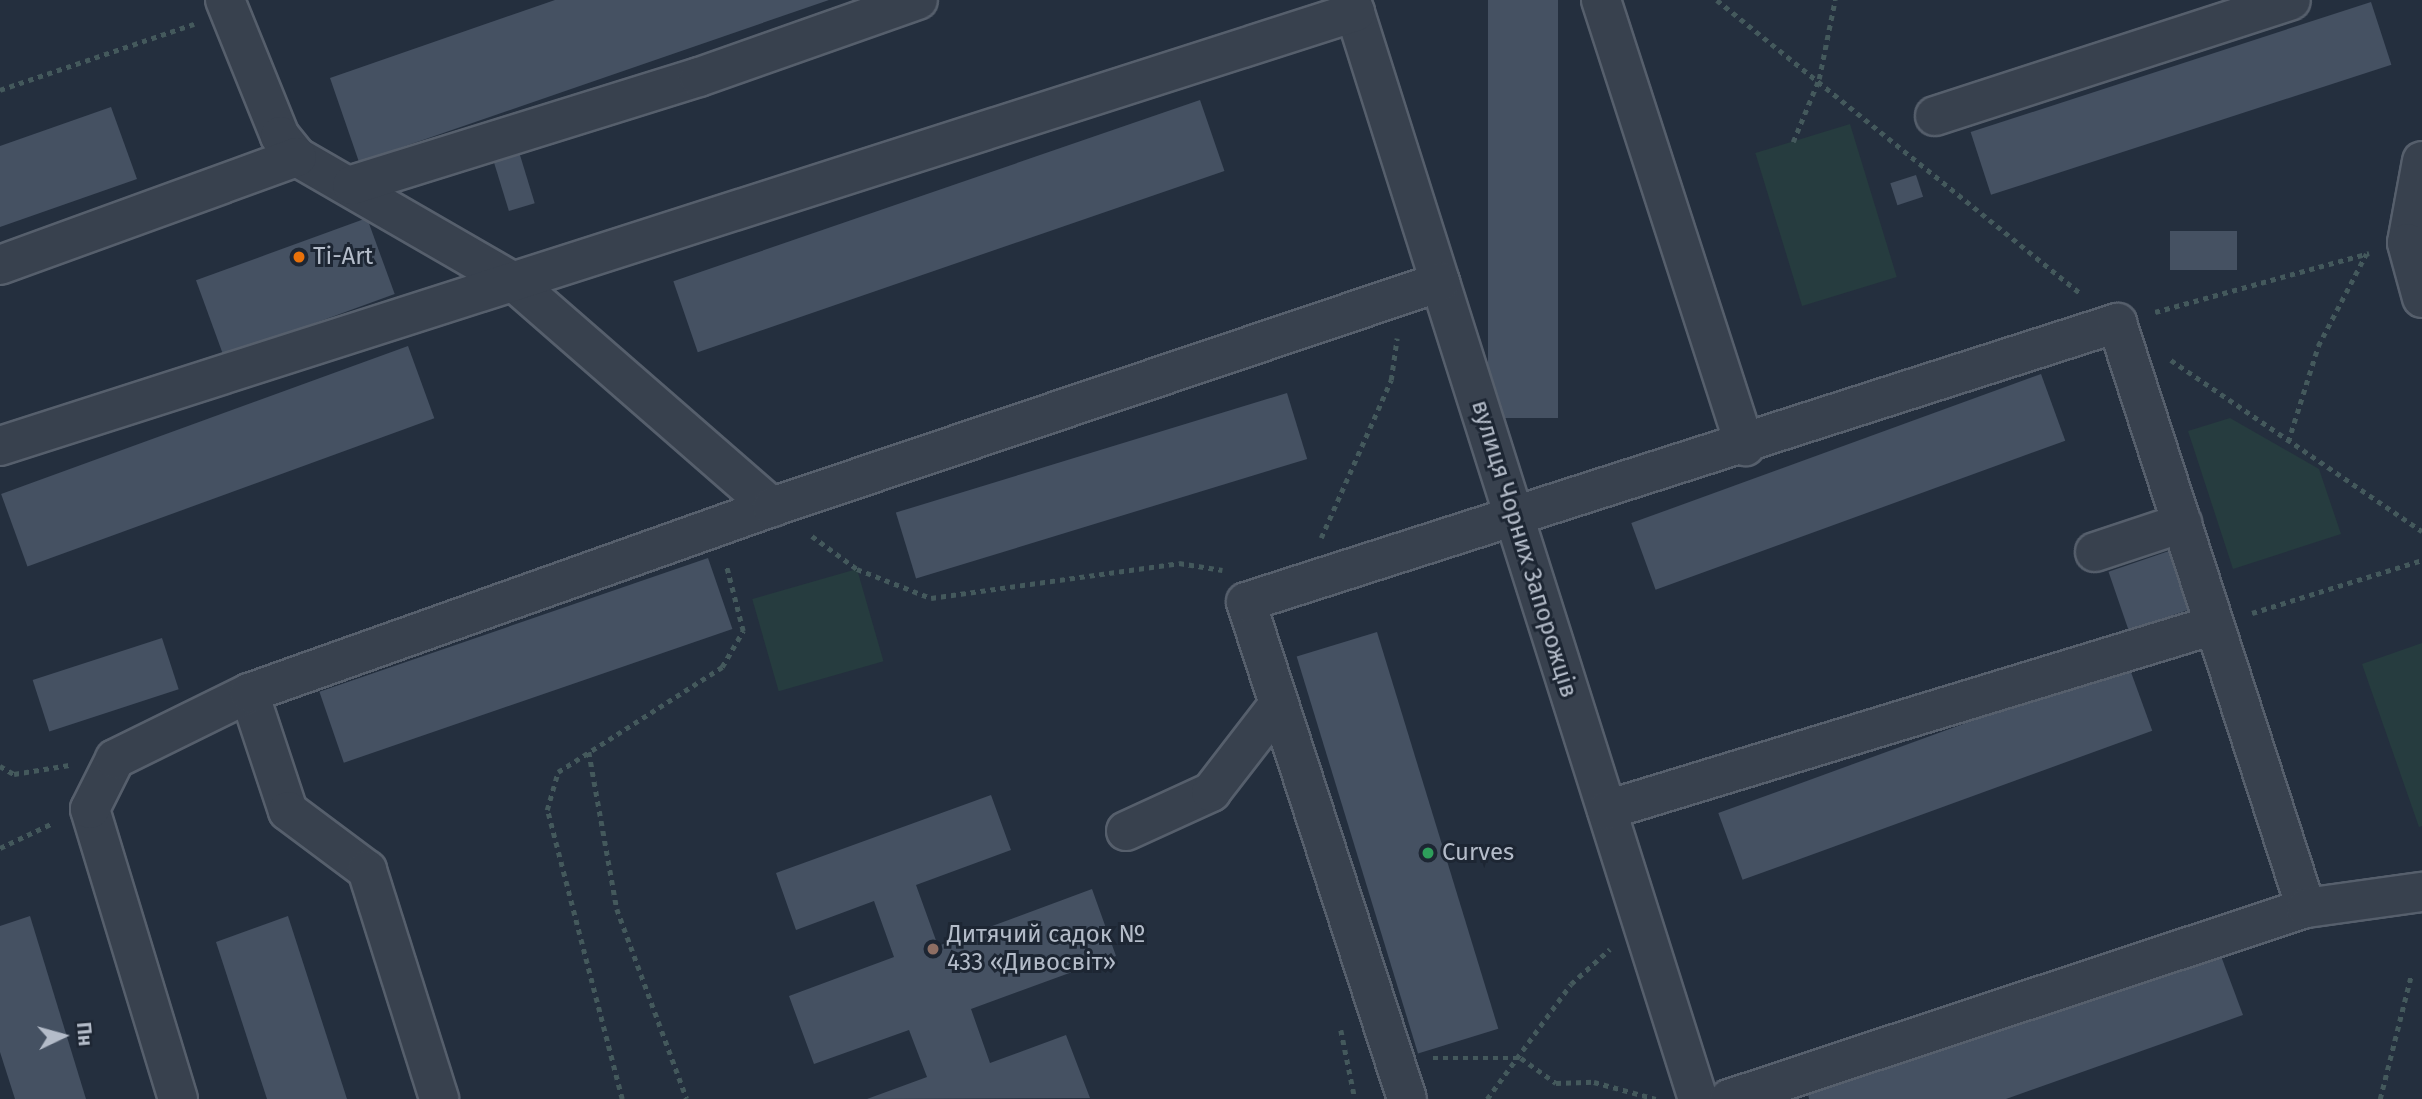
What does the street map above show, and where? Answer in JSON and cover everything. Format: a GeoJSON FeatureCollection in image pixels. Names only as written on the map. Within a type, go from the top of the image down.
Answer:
{"type":"FeatureCollection","features":[{"type":"Feature","properties":{"kind":"street"},"geometry":{"type":"LineString","coordinates":[[352,185],[699,77],[918,0]]}},
{"type":"Feature","properties":{"kind":"street"},"geometry":{"type":"LineString","coordinates":[[1601,0],[1745,446]]}},
{"type":"Feature","properties":{"kind":"street"},"geometry":{"type":"LineString","coordinates":[[1935,116],[2291,0]]}},
{"type":"Feature","properties":{"kind":"street"},"geometry":{"type":"LineString","coordinates":[[228,6],[280,136],[297,157],[352,185],[515,283],[772,507]]}},
{"type":"Feature","properties":{"kind":"street"},"geometry":{"type":"LineString","coordinates":[[0,446],[515,283],[1353,6]]}},
{"type":"Feature","properties":{"kind":"street","name":"вулиця Чорних Запорожців"},"geometry":{"type":"LineString","coordinates":[[1353,6],[1698,1099]]}},
{"type":"Feature","properties":{"kind":"street"},"geometry":{"type":"LineString","coordinates":[[0,265],[297,157]]}},
{"type":"Feature","properties":{"kind":"street"},"geometry":{"type":"LineString","coordinates":[[2422,161],[2415,240],[2422,298]]}},
{"type":"Feature","properties":{"kind":"street"},"geometry":{"type":"LineString","coordinates":[[178,1099],[90,809],[115,759],[249,693],[772,507],[1440,282]]}},
{"type":"Feature","properties":{"kind":"street"},"geometry":{"type":"LineString","coordinates":[[1408,1099],[1246,602],[1745,446],[2117,323],[2306,908]]}},
{"type":"Feature","properties":{"kind":"street"},"geometry":{"type":"LineString","coordinates":[[2095,552],[2182,523]]}},
{"type":"Feature","properties":{"kind":"street"},"geometry":{"type":"LineString","coordinates":[[1607,810],[2214,625]]}},
{"type":"Feature","properties":{"kind":"street"},"geometry":{"type":"LineString","coordinates":[[249,693],[288,811],[368,870],[439,1099]]}},
{"type":"Feature","properties":{"kind":"street"},"geometry":{"type":"LineString","coordinates":[[1126,831],[1211,792],[1279,704]]}},
{"type":"Feature","properties":{"kind":"street"},"geometry":{"type":"LineString","coordinates":[[1729,1099],[2306,908],[2422,892]]}},
{"type":"Feature","properties":{"kind":"path"},"geometry":{"type":"LineString","coordinates":[[1717,0],[1819,79],[2117,323],[2422,531]]}},
{"type":"Feature","properties":{"kind":"path"},"geometry":{"type":"LineString","coordinates":[[1793,142],[1802,107],[1819,79],[1835,0]]}},
{"type":"Feature","properties":{"kind":"path"},"geometry":{"type":"LineString","coordinates":[[0,90],[228,6]]}},
{"type":"Feature","properties":{"kind":"path"},"geometry":{"type":"LineString","coordinates":[[2117,323],[2415,240]]}},
{"type":"Feature","properties":{"kind":"path"},"geometry":{"type":"LineString","coordinates":[[2288,442],[2318,346],[2366,254]]}},
{"type":"Feature","properties":{"kind":"path"},"geometry":{"type":"LineString","coordinates":[[1308,583],[1325,525],[1391,380],[1402,295]]}},
{"type":"Feature","properties":{"kind":"path"},"geometry":{"type":"LineString","coordinates":[[772,507],[857,569],[931,598],[1179,563],[1234,572],[1246,602]]}},
{"type":"Feature","properties":{"kind":"path"},"geometry":{"type":"LineString","coordinates":[[622,1099],[547,810],[558,772],[722,667],[743,631],[715,527]]}},
{"type":"Feature","properties":{"kind":"path"},"geometry":{"type":"LineString","coordinates":[[2214,625],[2422,560]]}},
{"type":"Feature","properties":{"kind":"path"},"geometry":{"type":"LineString","coordinates":[[589,752],[617,909],[687,1099]]}},
{"type":"Feature","properties":{"kind":"path"},"geometry":{"type":"LineString","coordinates":[[0,766],[14,774],[115,759]]}},
{"type":"Feature","properties":{"kind":"path"},"geometry":{"type":"LineString","coordinates":[[0,848],[90,809]]}},
{"type":"Feature","properties":{"kind":"path"},"geometry":{"type":"LineString","coordinates":[[1487,1099],[1521,1058],[1571,984],[1617,943]]}},
{"type":"Feature","properties":{"kind":"path"},"geometry":{"type":"LineString","coordinates":[[2380,1099],[2412,976]]}},
{"type":"Feature","properties":{"kind":"path"},"geometry":{"type":"LineString","coordinates":[[1393,1054],[1461,1061],[1521,1058],[1556,1083],[1594,1082],[1657,1099]]}},
{"type":"Feature","properties":{"kind":"green space"},"geometry":{"type":"Polygon","coordinates":[[[1850,124],[1897,277],[1802,306],[1755,153],[1850,124]]]}},
{"type":"Feature","properties":{"kind":"green space"},"geometry":{"type":"Polygon","coordinates":[[[2230,418],[2319,469],[2341,534],[2233,569],[2188,431],[2230,418]]]}},
{"type":"Feature","properties":{"kind":"green space"},"geometry":{"type":"Polygon","coordinates":[[[857,569],[883,661],[779,691],[752,599],[857,569]]]}},
{"type":"Feature","properties":{"kind":"green space"},"geometry":{"type":"Polygon","coordinates":[[[2422,643],[2422,826],[2419,827],[2362,664],[2422,643]]]}},
{"type":"Feature","properties":{"kind":"building"},"geometry":{"type":"Polygon","coordinates":[[[555,0],[829,0],[359,162],[330,78],[555,0]]]}},
{"type":"Feature","properties":{"kind":"building"},"geometry":{"type":"Polygon","coordinates":[[[1488,0],[1558,0],[1558,418],[1488,418],[1488,0]]]}},
{"type":"Feature","properties":{"kind":"building"},"geometry":{"type":"Polygon","coordinates":[[[2371,2],[2391,65],[1991,195],[1971,132],[2371,2]]]}},
{"type":"Feature","properties":{"kind":"building"},"geometry":{"type":"Polygon","coordinates":[[[1200,100],[1224,171],[698,352],[673,281],[1200,100]]]}},
{"type":"Feature","properties":{"kind":"building"},"geometry":{"type":"Polygon","coordinates":[[[111,107],[137,179],[0,227],[0,146],[111,107]]]}},
{"type":"Feature","properties":{"kind":"building"},"geometry":{"type":"Polygon","coordinates":[[[516,142],[535,203],[509,211],[490,150],[516,142]]]}},
{"type":"Feature","properties":{"kind":"building"},"geometry":{"type":"Polygon","coordinates":[[[1916,175],[1923,197],[1897,205],[1890,183],[1916,175]]]}},
{"type":"Feature","properties":{"kind":"building"},"geometry":{"type":"Polygon","coordinates":[[[367,218],[395,294],[224,356],[196,280],[367,218]]]}},
{"type":"Feature","properties":{"kind":"building"},"geometry":{"type":"Polygon","coordinates":[[[2170,231],[2237,231],[2237,270],[2170,270],[2170,231]]]}},
{"type":"Feature","properties":{"kind":"building"},"geometry":{"type":"Polygon","coordinates":[[[408,346],[434,418],[27,566],[1,494],[408,346]]]}},
{"type":"Feature","properties":{"kind":"building"},"geometry":{"type":"Polygon","coordinates":[[[2041,374],[2065,441],[1656,590],[1631,523],[2041,374]]]}},
{"type":"Feature","properties":{"kind":"building"},"geometry":{"type":"Polygon","coordinates":[[[1287,393],[1307,459],[916,579],[896,513],[1287,393]]]}},
{"type":"Feature","properties":{"kind":"building"},"geometry":{"type":"Polygon","coordinates":[[[2169,551],[2189,610],[2129,630],[2108,572],[2169,551]]]}},
{"type":"Feature","properties":{"kind":"building"},"geometry":{"type":"Polygon","coordinates":[[[708,558],[732,629],[344,763],[319,692],[708,558]]]}},
{"type":"Feature","properties":{"kind":"building"},"geometry":{"type":"Polygon","coordinates":[[[1377,632],[1498,1029],[1418,1053],[1297,657],[1377,632]]]}},
{"type":"Feature","properties":{"kind":"building"},"geometry":{"type":"Polygon","coordinates":[[[162,638],[179,689],[49,731],[33,680],[162,638]]]}},
{"type":"Feature","properties":{"kind":"building"},"geometry":{"type":"Polygon","coordinates":[[[2128,664],[2152,731],[1743,880],[1718,813],[2128,664]]]}},
{"type":"Feature","properties":{"kind":"building"},"geometry":{"type":"Polygon","coordinates":[[[991,795],[1011,850],[916,885],[938,946],[1092,889],[1116,956],[971,1009],[990,1063],[1066,1035],[1090,1098],[867,1099],[927,1077],[909,1030],[814,1064],[789,996],[894,957],[874,901],[796,930],[776,873],[991,795]]]}},
{"type":"Feature","properties":{"kind":"building"},"geometry":{"type":"Polygon","coordinates":[[[30,916],[86,1099],[15,1099],[0,1052],[0,926],[30,916]]]}},
{"type":"Feature","properties":{"kind":"building"},"geometry":{"type":"Polygon","coordinates":[[[288,916],[347,1099],[267,1099],[216,942],[288,916]]]}},
{"type":"Feature","properties":{"kind":"building"},"geometry":{"type":"Polygon","coordinates":[[[2218,948],[2243,1015],[2006,1099],[1809,1099],[1808,1094],[2218,948]]]}},
{"type":"Feature","properties":{"kind":"place","name":"Ti-Art"},"geometry":{"type":"Point","coordinates":[299,257]}},
{"type":"Feature","properties":{"kind":"place","name":"Curves"},"geometry":{"type":"Point","coordinates":[1428,853]}},
{"type":"Feature","properties":{"kind":"place","name":"Дитячий садок № 433 «Дивосвіт»"},"geometry":{"type":"Point","coordinates":[933,949]}}]}
